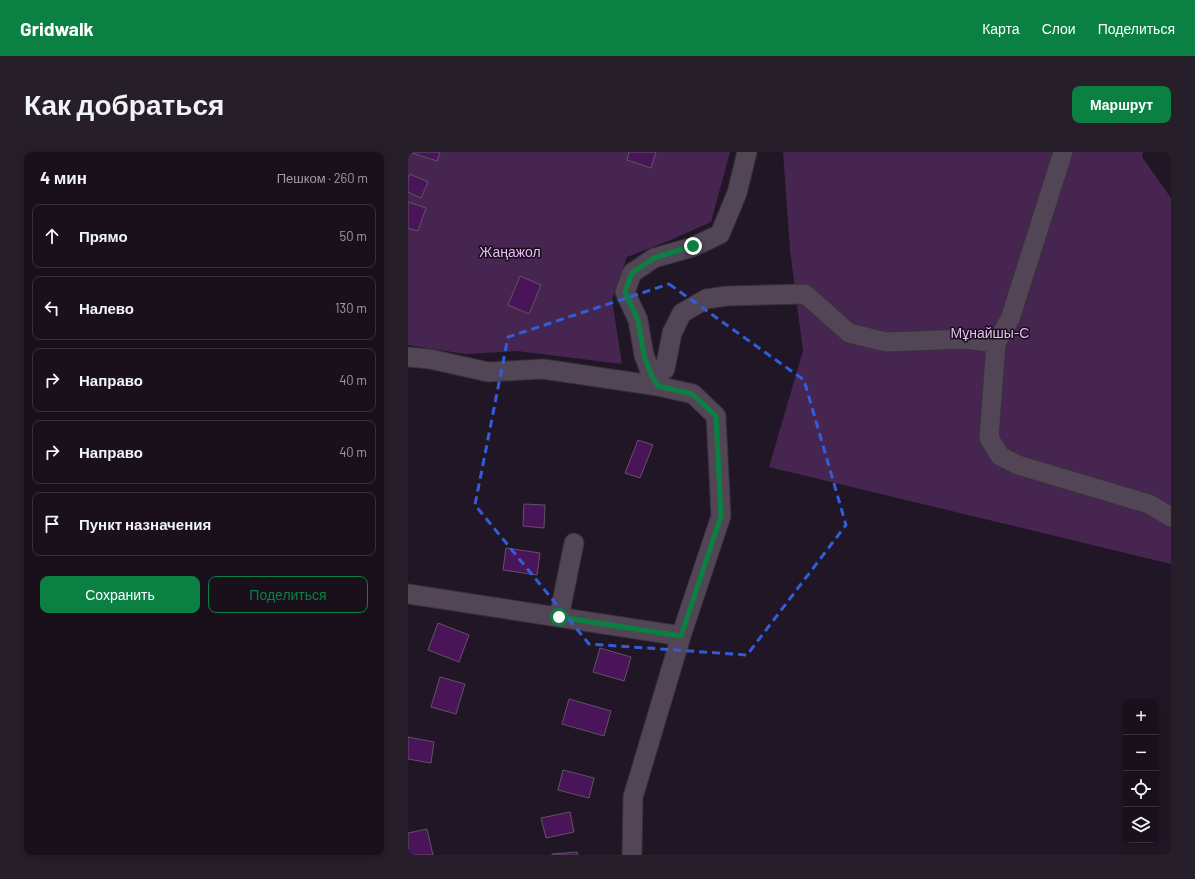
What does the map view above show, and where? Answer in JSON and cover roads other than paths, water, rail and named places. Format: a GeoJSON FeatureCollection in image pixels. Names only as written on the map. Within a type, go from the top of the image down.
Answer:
{"type":"FeatureCollection","features":[{"type":"Feature","properties":{"kind":"street"},"geometry":{"type":"LineString","coordinates":[[655,381],[644,356],[638,320],[625,292],[632,273],[654,258],[693,246],[720,234],[737,193],[747,152]]}},
{"type":"Feature","properties":{"kind":"street"},"geometry":{"type":"LineString","coordinates":[[1063,152],[1010,320],[996,344],[989,438],[1000,456],[1018,465],[1149,504],[1171,517]]}},
{"type":"Feature","properties":{"kind":"street"},"geometry":{"type":"LineString","coordinates":[[655,381],[665,369],[672,333],[682,313],[706,299],[727,296],[805,294],[849,333],[886,342],[966,340],[996,344]]}},
{"type":"Feature","properties":{"kind":"street"},"geometry":{"type":"LineString","coordinates":[[408,357],[430,359],[488,372],[543,369],[655,381],[692,394],[716,416],[721,516],[681,636],[633,797],[632,855]]}},
{"type":"Feature","properties":{"kind":"street"},"geometry":{"type":"LineString","coordinates":[[559,617],[574,543]]}},
{"type":"Feature","properties":{"kind":"street"},"geometry":{"type":"LineString","coordinates":[[408,594],[681,636]]}},
{"type":"Feature","properties":{"kind":"park label","name":"Жаңажол"},"geometry":{"type":"Point","coordinates":[510,252]}},
{"type":"Feature","properties":{"kind":"park label","name":"Мұнайшы-С"},"geometry":{"type":"Point","coordinates":[990,333]}}]}
